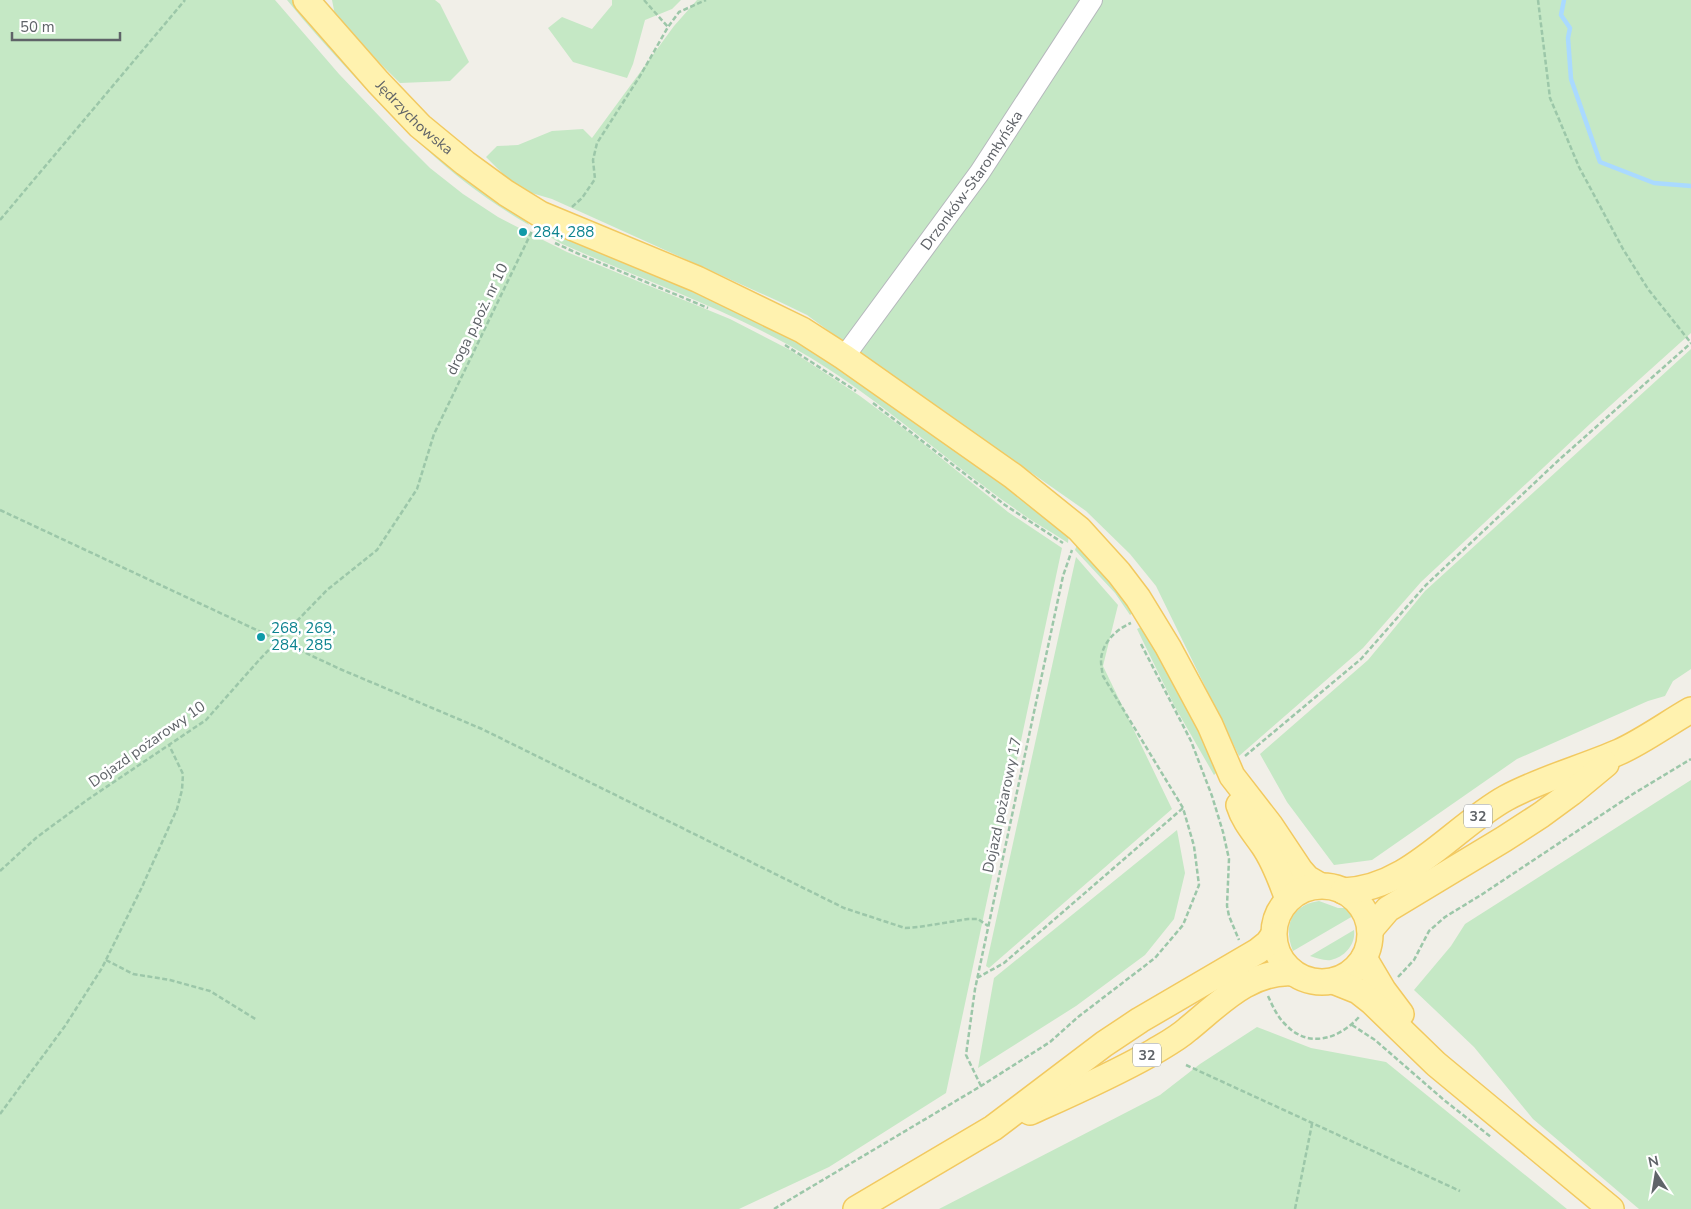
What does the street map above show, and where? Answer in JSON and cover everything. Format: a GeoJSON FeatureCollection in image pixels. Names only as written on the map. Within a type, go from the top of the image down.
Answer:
{"type":"FeatureCollection","features":[{"type":"Feature","properties":{"kind":"main road","name":"Jędrzychowska"},"geometry":{"type":"LineString","coordinates":[[306,0],[378,82],[420,126],[499,188],[541,228],[697,279],[802,330],[844,357],[1013,476],[1072,541],[1119,573],[1168,647],[1210,725],[1231,773]]}},
{"type":"Feature","properties":{"kind":"main road","name":"32"},"geometry":{"type":"LineString","coordinates":[[1370,930],[1388,909],[1541,815],[1621,752],[1691,710]]}},
{"type":"Feature","properties":{"kind":"main road","name":"32"},"geometry":{"type":"LineString","coordinates":[[1343,891],[1366,889],[1389,880],[1429,855],[1472,820],[1508,797],[1621,752]]}},
{"type":"Feature","properties":{"kind":"main road"},"geometry":{"type":"LineString","coordinates":[[1231,773],[1270,825],[1300,870],[1307,878],[1319,886]]}},
{"type":"Feature","properties":{"kind":"main road"},"geometry":{"type":"LineString","coordinates":[[1231,773],[1241,812],[1264,846],[1278,872],[1288,900]]}},
{"type":"Feature","properties":{"kind":"main road"},"geometry":{"type":"LineString","coordinates":[[1293,973],[1280,957],[1276,948],[1273,936],[1275,922],[1280,910],[1288,900],[1306,888],[1319,886]]}},
{"type":"Feature","properties":{"kind":"main road","name":"32"},"geometry":{"type":"LineString","coordinates":[[993,1128],[1080,1090],[1150,1054],[1188,1030],[1224,998],[1240,988],[1273,974],[1293,973],[1305,980],[1319,982],[1333,981],[1345,977],[1354,971],[1368,949],[1370,930],[1363,908],[1357,900],[1343,891],[1331,886],[1319,886]]}},
{"type":"Feature","properties":{"kind":"main road","name":"32"},"geometry":{"type":"LineString","coordinates":[[856,1209],[993,1128],[1104,1044],[1140,1020],[1258,951],[1273,936]]}},
{"type":"Feature","properties":{"kind":"main road"},"geometry":{"type":"LineString","coordinates":[[1364,958],[1378,996]]}},
{"type":"Feature","properties":{"kind":"main road"},"geometry":{"type":"LineString","coordinates":[[1333,981],[1358,991],[1378,996],[1403,1015],[1450,1054],[1467,1072],[1499,1116],[1611,1209]]}},
{"type":"Feature","properties":{"kind":"lane","name":"Drzonków-Staromłyńska"},"geometry":{"type":"LineString","coordinates":[[844,357],[980,172],[1092,0]]}},
{"type":"Feature","properties":{"kind":"path"},"geometry":{"type":"LineString","coordinates":[[0,220],[185,0]]}},
{"type":"Feature","properties":{"kind":"path"},"geometry":{"type":"LineString","coordinates":[[644,0],[668,28]]}},
{"type":"Feature","properties":{"kind":"path"},"geometry":{"type":"LineString","coordinates":[[706,0],[680,12],[668,28],[597,144],[593,160],[595,179],[582,198],[541,228],[579,254],[712,310]]}},
{"type":"Feature","properties":{"kind":"path"},"geometry":{"type":"LineString","coordinates":[[1231,773],[1362,659],[1426,586],[1562,458],[1691,343],[1648,289],[1623,249],[1579,167],[1550,98],[1538,0]]}},
{"type":"Feature","properties":{"kind":"path","name":"droga p.poż. nr 10"},"geometry":{"type":"LineString","coordinates":[[434,434],[541,228]]}},
{"type":"Feature","properties":{"kind":"path"},"geometry":{"type":"LineString","coordinates":[[784,344],[862,396]]}},
{"type":"Feature","properties":{"kind":"path"},"geometry":{"type":"LineString","coordinates":[[869,401],[1004,505],[1072,541],[1078,556]]}},
{"type":"Feature","properties":{"kind":"path","name":"Dojazd pożarowy 10"},"geometry":{"type":"LineString","coordinates":[[0,870],[36,838],[87,800],[206,720],[327,590],[377,550],[416,488],[434,434]]}},
{"type":"Feature","properties":{"kind":"path"},"geometry":{"type":"LineString","coordinates":[[0,510],[340,669],[482,729],[844,908],[905,928],[968,919],[978,919],[988,926]]}},
{"type":"Feature","properties":{"kind":"path","name":"Dojazd pożarowy 17"},"geometry":{"type":"LineString","coordinates":[[981,1086],[966,1055],[977,978],[1072,541]]}},
{"type":"Feature","properties":{"kind":"path"},"geometry":{"type":"LineString","coordinates":[[774,1209],[981,1086],[1050,1042],[1078,1017],[1155,958],[1183,925],[1199,885],[1194,846],[1183,808],[1103,676],[1101,659],[1107,642],[1118,629],[1149,616]]}},
{"type":"Feature","properties":{"kind":"path"},"geometry":{"type":"LineString","coordinates":[[1139,638],[1191,741],[1204,774],[1223,832],[1229,859],[1227,906],[1229,916],[1247,957]]}},
{"type":"Feature","properties":{"kind":"path"},"geometry":{"type":"LineString","coordinates":[[0,1114],[65,1026],[102,968],[142,887],[177,809],[182,790],[184,774],[169,745]]}},
{"type":"Feature","properties":{"kind":"path"},"geometry":{"type":"LineString","coordinates":[[1259,980],[1276,1012],[1287,1027],[1307,1039],[1330,1038],[1342,1032],[1352,1025],[1414,960],[1429,931],[1445,918],[1633,794],[1691,759]]}},
{"type":"Feature","properties":{"kind":"path"},"geometry":{"type":"LineString","coordinates":[[977,978],[1004,963],[1183,808]]}},
{"type":"Feature","properties":{"kind":"path"},"geometry":{"type":"LineString","coordinates":[[106,960],[133,974],[170,980],[210,991],[257,1020]]}},
{"type":"Feature","properties":{"kind":"path"},"geometry":{"type":"LineString","coordinates":[[1186,1065],[1460,1191]]}},
{"type":"Feature","properties":{"kind":"path"},"geometry":{"type":"LineString","coordinates":[[1295,1209],[1312,1124]]}},
{"type":"Feature","properties":{"kind":"green space"},"geometry":{"type":"Polygon","coordinates":[[[0,0],[275,0],[339,74],[401,139],[430,168],[463,194],[498,217],[567,252],[730,319],[790,350],[860,396],[915,437],[1008,512],[1062,548],[946,1093],[829,1167],[739,1209],[0,1209],[0,0]]]}},
{"type":"Feature","properties":{"kind":"green space"},"geometry":{"type":"Polygon","coordinates":[[[287,0],[297,0],[524,215],[529,225],[479,192],[434,157],[352,74],[287,0]]]}},
{"type":"Feature","properties":{"kind":"green space"},"geometry":{"type":"Polygon","coordinates":[[[332,0],[435,0],[440,4],[469,62],[450,81],[400,83],[336,20],[332,0]]]}},
{"type":"Feature","properties":{"kind":"green space"},"geometry":{"type":"Polygon","coordinates":[[[612,0],[681,0],[672,9],[645,20],[633,64],[627,78],[573,62],[548,28],[562,17],[592,29],[612,5],[612,0]]]}},
{"type":"Feature","properties":{"kind":"green space"},"geometry":{"type":"Polygon","coordinates":[[[697,0],[1087,0],[848,345],[807,315],[778,301],[552,199],[518,189],[486,157],[497,146],[518,145],[552,131],[583,129],[592,138],[674,26],[697,0]]]}},
{"type":"Feature","properties":{"kind":"green space"},"geometry":{"type":"Polygon","coordinates":[[[1097,0],[1691,0],[1691,333],[1591,423],[1421,582],[1363,648],[1239,756],[1156,586],[1130,554],[1086,511],[856,350],[1097,0]]]}},
{"type":"Feature","properties":{"kind":"green space"},"geometry":{"type":"Polygon","coordinates":[[[544,226],[689,283],[835,360],[1069,532],[1068,543],[1020,513],[988,490],[889,412],[811,358],[750,325],[560,243],[542,232],[544,226]]]}},
{"type":"Feature","properties":{"kind":"green space"},"geometry":{"type":"Polygon","coordinates":[[[1691,349],[1691,669],[1673,681],[1665,696],[1648,701],[1517,759],[1372,860],[1334,865],[1287,802],[1260,754],[1368,660],[1425,591],[1691,349]]]}},
{"type":"Feature","properties":{"kind":"green space"},"geometry":{"type":"Polygon","coordinates":[[[1081,543],[1134,612],[1130,615],[1115,593],[1075,550],[1077,545],[1081,543]]]}},
{"type":"Feature","properties":{"kind":"green space"},"geometry":{"type":"Polygon","coordinates":[[[1076,557],[1118,605],[1103,666],[1172,809],[989,968],[986,966],[1076,557]]]}},
{"type":"Feature","properties":{"kind":"green space"},"geometry":{"type":"Polygon","coordinates":[[[1146,627],[1217,758],[1217,772],[1214,775],[1175,707],[1137,629],[1146,627]]]}},
{"type":"Feature","properties":{"kind":"green space"},"geometry":{"type":"Polygon","coordinates":[[[1691,780],[1691,1209],[1639,1209],[1533,1119],[1474,1047],[1414,990],[1451,946],[1465,924],[1691,780]]]}},
{"type":"Feature","properties":{"kind":"green space"},"geometry":{"type":"Polygon","coordinates":[[[1177,830],[1185,873],[1174,919],[1145,955],[1076,1006],[978,1068],[994,978],[1177,830]]]}},
{"type":"Feature","properties":{"kind":"green space"},"geometry":{"type":"Polygon","coordinates":[[[1319,901],[1338,908],[1348,908],[1353,916],[1293,951],[1289,934],[1289,926],[1292,919],[1302,907],[1319,901]]]}},
{"type":"Feature","properties":{"kind":"green space"},"geometry":{"type":"Polygon","coordinates":[[[1354,930],[1351,945],[1341,956],[1328,960],[1310,956],[1354,930]]]}},
{"type":"Feature","properties":{"kind":"green space"},"geometry":{"type":"Polygon","coordinates":[[[1257,1027],[1311,1048],[1386,1062],[1567,1209],[939,1209],[1160,1095],[1200,1064],[1257,1027]]]}},
{"type":"Feature","properties":{"kind":"waterway"},"geometry":{"type":"LineString","coordinates":[[1564,0],[1561,15],[1570,28],[1568,38],[1571,79],[1600,162],[1654,183],[1691,186]]}},
{"type":"Feature","properties":{"kind":"place","name":"284, 288"},"geometry":{"type":"Point","coordinates":[523,232]}},
{"type":"Feature","properties":{"kind":"place","name":"268, 269, 284, 285"},"geometry":{"type":"Point","coordinates":[261,637]}}]}
